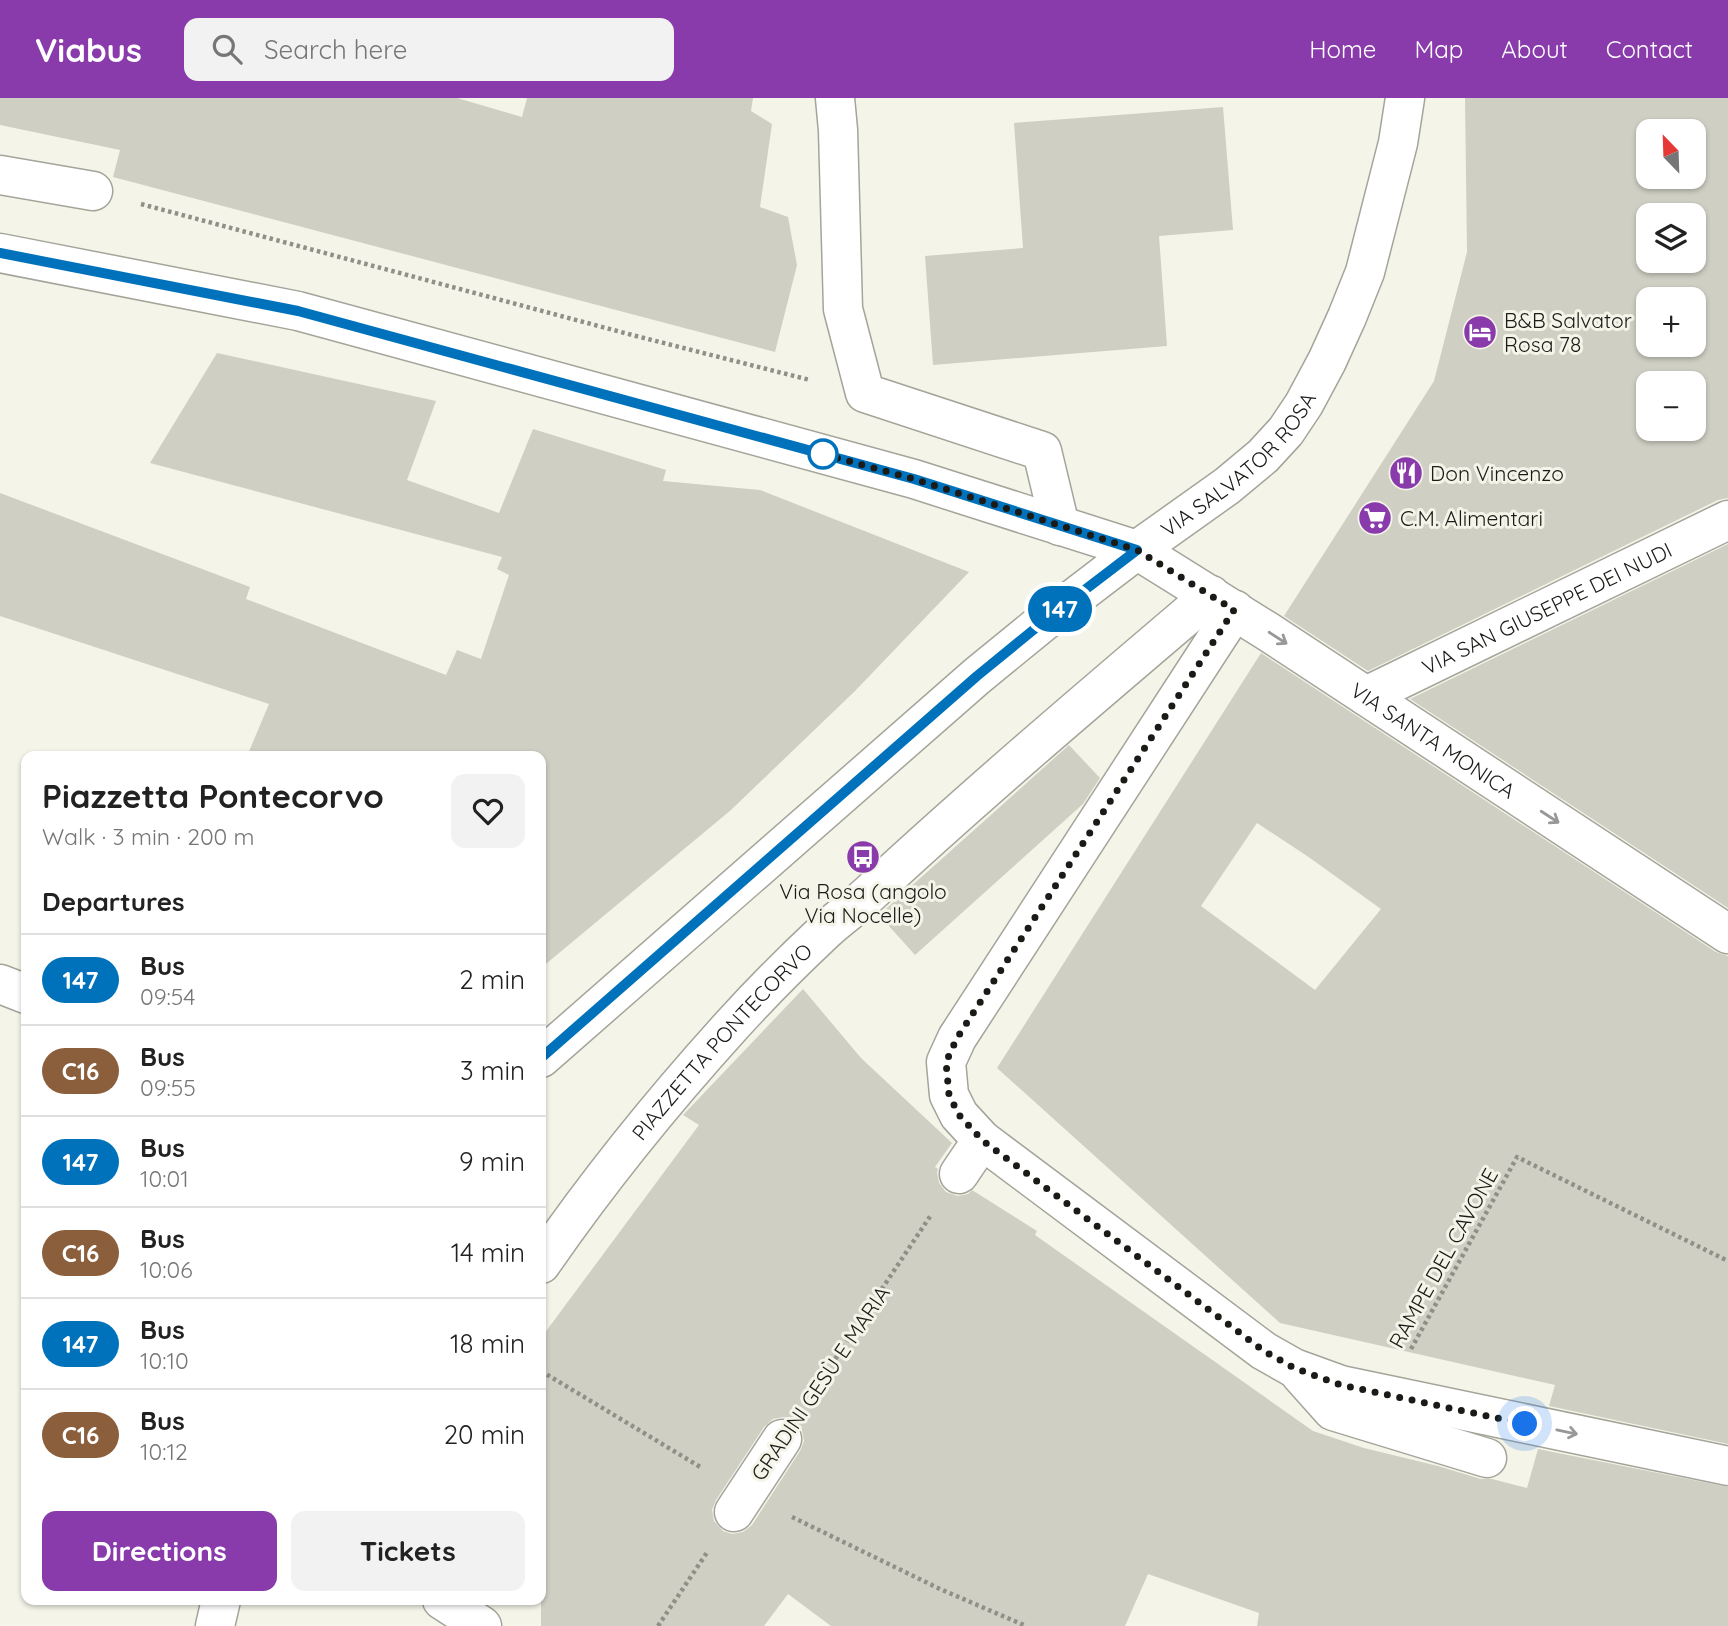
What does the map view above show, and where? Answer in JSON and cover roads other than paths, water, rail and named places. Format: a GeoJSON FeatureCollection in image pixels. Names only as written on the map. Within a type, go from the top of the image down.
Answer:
{"type":"FeatureCollection","features":[{"type":"Feature","properties":{"kind":"street"},"geometry":{"type":"LineString","coordinates":[[835,98],[843,309],[865,393],[1042,451],[1060,526]]}},
{"type":"Feature","properties":{"kind":"street","name":"VIA SALVATOR ROSA"},"geometry":{"type":"LineString","coordinates":[[546,1054],[977,676],[1137,550],[1227,485],[1263,456],[1286,431],[1304,404],[1342,328],[1365,272],[1398,143],[1405,98]]}},
{"type":"Feature","properties":{"kind":"street"},"geometry":{"type":"LineString","coordinates":[[0,175],[93,191]]}},
{"type":"Feature","properties":{"kind":"street","name":"VIA SANTA MONICA"},"geometry":{"type":"LineString","coordinates":[[0,253],[298,311],[914,479],[1137,550],[1366,695],[1728,934]]}},
{"type":"Feature","properties":{"kind":"street","name":"VIA SAN GIUSEPPE DEI NUDI"},"geometry":{"type":"LineString","coordinates":[[1366,695],[1728,520]]}},
{"type":"Feature","properties":{"kind":"street"},"geometry":{"type":"LineString","coordinates":[[1223,603],[957,1038],[946,1062],[949,1095],[959,1115],[982,1140],[1264,1351],[1294,1368],[1341,1385],[1385,1395],[1728,1466]]}},
{"type":"Feature","properties":{"kind":"street","name":"PIAZZETTA PONTECORVO"},"geometry":{"type":"LineString","coordinates":[[546,1257],[574,1216],[651,1118],[733,1024],[826,930],[1054,728],[1223,603]]}},
{"type":"Feature","properties":{"kind":"street"},"geometry":{"type":"LineString","coordinates":[[0,984],[21,992]]}},
{"type":"Feature","properties":{"kind":"street"},"geometry":{"type":"LineString","coordinates":[[959,1174],[982,1140]]}},
{"type":"Feature","properties":{"kind":"street"},"geometry":{"type":"LineString","coordinates":[[1294,1368],[1333,1411],[1487,1458]]}},
{"type":"Feature","properties":{"kind":"street","name":"GRADINI GESÙ E MARIA"},"geometry":{"type":"LineString","coordinates":[[734,1512],[782,1439]]}},
{"type":"Feature","properties":{"kind":"street"},"geometry":{"type":"LineString","coordinates":[[215,1626],[220,1605]]}},
{"type":"Feature","properties":{"kind":"street"},"geometry":{"type":"LineString","coordinates":[[450,1605],[482,1626]]}},
{"type":"Feature","properties":{"kind":"place","name":"B&B Salvator Rosa 78"},"geometry":{"type":"Point","coordinates":[1480,332]}},
{"type":"Feature","properties":{"kind":"place","name":"Don Vincenzo"},"geometry":{"type":"Point","coordinates":[1406,473]}},
{"type":"Feature","properties":{"kind":"place","name":"C.M. Alimentari"},"geometry":{"type":"Point","coordinates":[1375,518]}},
{"type":"Feature","properties":{"kind":"place","name":"Via Rosa (angolo Via Nocelle)"},"geometry":{"type":"Point","coordinates":[863,857]}}]}
